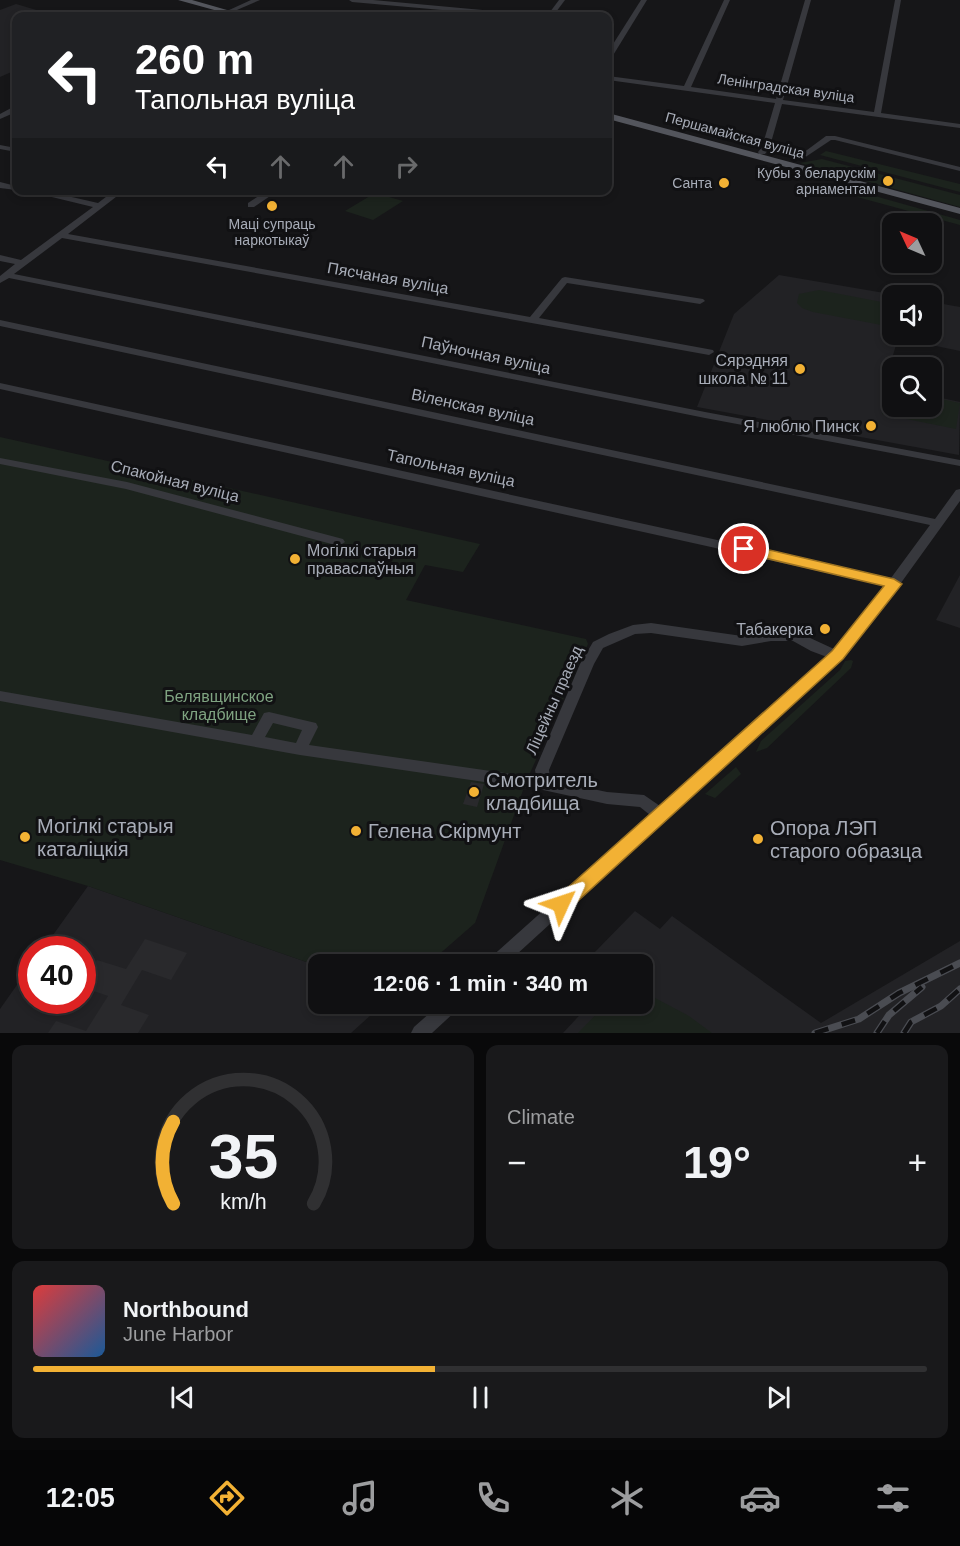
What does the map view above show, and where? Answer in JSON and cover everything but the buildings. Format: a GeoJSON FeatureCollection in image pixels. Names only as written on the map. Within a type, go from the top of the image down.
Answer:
{"type":"FeatureCollection","features":[{"type":"Feature","properties":{"kind":"main road"},"geometry":{"type":"LineString","coordinates":[[182,0],[228,12]]}},
{"type":"Feature","properties":{"kind":"main road","name":"Першамайская вуліца"},"geometry":{"type":"LineString","coordinates":[[612,117],[960,211]]}},
{"type":"Feature","properties":{"kind":"street"},"geometry":{"type":"LineString","coordinates":[[228,12],[257,0]]}},
{"type":"Feature","properties":{"kind":"street"},"geometry":{"type":"LineString","coordinates":[[352,0],[482,12]]}},
{"type":"Feature","properties":{"kind":"street"},"geometry":{"type":"LineString","coordinates":[[612,51],[644,0]]}},
{"type":"Feature","properties":{"kind":"street"},"geometry":{"type":"LineString","coordinates":[[686,88],[727,0]]}},
{"type":"Feature","properties":{"kind":"street"},"geometry":{"type":"LineString","coordinates":[[758,157],[766,147],[808,0]]}},
{"type":"Feature","properties":{"kind":"street"},"geometry":{"type":"LineString","coordinates":[[878,114],[898,0]]}},
{"type":"Feature","properties":{"kind":"street","name":"Ленінградская вуліца"},"geometry":{"type":"LineString","coordinates":[[612,79],[960,126]]}},
{"type":"Feature","properties":{"kind":"street","name":"Першамайская вуліца"},"geometry":{"type":"LineString","coordinates":[[766,147],[804,156],[829,138],[835,138],[960,169]]}},
{"type":"Feature","properties":{"kind":"street"},"geometry":{"type":"LineString","coordinates":[[50,195],[101,206]]}},
{"type":"Feature","properties":{"kind":"street"},"geometry":{"type":"LineString","coordinates":[[4,277],[115,195]]}},
{"type":"Feature","properties":{"kind":"street"},"geometry":{"type":"LineString","coordinates":[[251,205],[267,195]]}},
{"type":"Feature","properties":{"kind":"street","name":"Пясчаная вуліца"},"geometry":{"type":"LineString","coordinates":[[61,235],[710,352]]}},
{"type":"Feature","properties":{"kind":"street"},"geometry":{"type":"LineString","coordinates":[[0,258],[23,263]]}},
{"type":"Feature","properties":{"kind":"street","name":"Паўночная вуліца"},"geometry":{"type":"LineString","coordinates":[[4,277],[960,463]]}},
{"type":"Feature","properties":{"kind":"street"},"geometry":{"type":"LineString","coordinates":[[533,320],[565,280],[700,301]]}},
{"type":"Feature","properties":{"kind":"street","name":"Віленская вуліца"},"geometry":{"type":"LineString","coordinates":[[0,323],[938,523]]}},
{"type":"Feature","properties":{"kind":"street","name":"Тапольная вуліца"},"geometry":{"type":"LineString","coordinates":[[0,386],[894,584]]}},
{"type":"Feature","properties":{"kind":"street","name":"Спакойная вуліца"},"geometry":{"type":"LineString","coordinates":[[0,461],[127,486],[339,542]]}},
{"type":"Feature","properties":{"kind":"street"},"geometry":{"type":"LineString","coordinates":[[506,954],[837,655],[894,584],[960,493]]}},
{"type":"Feature","properties":{"kind":"street","name":"Ліцейны праезд"},"geometry":{"type":"LineString","coordinates":[[661,814],[644,801],[607,798],[543,784],[542,770],[587,664],[598,645],[633,630],[651,628],[742,641],[771,636],[795,636],[816,648],[837,655]]}},
{"type":"Feature","properties":{"kind":"street"},"geometry":{"type":"LineString","coordinates":[[0,696],[256,741],[526,782]]}},
{"type":"Feature","properties":{"kind":"street"},"geometry":{"type":"LineString","coordinates":[[256,741],[269,717],[311,727],[300,748]]}},
{"type":"Feature","properties":{"kind":"street"},"geometry":{"type":"LineString","coordinates":[[420,1033],[441,1014]]}},
{"type":"Feature","properties":{"kind":"shaded area"},"geometry":{"type":"Polygon","coordinates":[[[16,4],[43,12],[12,12],[12,72],[0,77],[0,10],[16,4]]]}},
{"type":"Feature","properties":{"kind":"shaded area","name":"Сярэдняя школа № 11"},"geometry":{"type":"Polygon","coordinates":[[[779,275],[882,293],[882,345],[896,345],[892,357],[882,357],[882,417],[942,417],[942,398],[960,402],[959,455],[697,407],[734,314],[779,275]]]}},
{"type":"Feature","properties":{"kind":"shaded area","name":"Сярэдняя школа № 11"},"geometry":{"type":"Polygon","coordinates":[[[942,304],[960,307],[960,351],[931,345],[942,345],[942,304]]]}},
{"type":"Feature","properties":{"kind":"shaded area"},"geometry":{"type":"Polygon","coordinates":[[[960,575],[960,628],[936,620],[960,575]]]}},
{"type":"Feature","properties":{"kind":"shaded area"},"geometry":{"type":"Polygon","coordinates":[[[88,886],[308,963],[308,1014],[372,1014],[351,1033],[0,1033],[0,1009],[18,983],[18,1014],[96,1014],[96,936],[52,936],[88,886]]]}},
{"type":"Feature","properties":{"kind":"shaded area"},"geometry":{"type":"Polygon","coordinates":[[[635,911],[660,929],[672,916],[821,1023],[960,941],[960,1033],[563,1033],[581,1014],[653,1014],[653,954],[593,954],[635,911]]]}},
{"type":"Feature","properties":{"kind":"green space"},"geometry":{"type":"Polygon","coordinates":[[[826,151],[960,184],[960,192],[820,155],[826,151]]]}},
{"type":"Feature","properties":{"kind":"green space"},"geometry":{"type":"Polygon","coordinates":[[[822,159],[960,195],[960,207],[800,163],[822,159]]]}},
{"type":"Feature","properties":{"kind":"green space"},"geometry":{"type":"Polygon","coordinates":[[[850,189],[935,213],[916,213],[835,191],[850,189]]]}},
{"type":"Feature","properties":{"kind":"green space"},"geometry":{"type":"Polygon","coordinates":[[[372,195],[382,195],[403,201],[373,220],[345,211],[372,195]]]}},
{"type":"Feature","properties":{"kind":"green space"},"geometry":{"type":"Polygon","coordinates":[[[942,215],[960,220],[960,225],[942,220],[942,215]]]}},
{"type":"Feature","properties":{"kind":"green space"},"geometry":{"type":"Polygon","coordinates":[[[819,290],[882,302],[882,325],[802,308],[797,303],[799,294],[819,290]]]}},
{"type":"Feature","properties":{"kind":"green space"},"geometry":{"type":"Polygon","coordinates":[[[942,399],[960,403],[956,429],[897,417],[942,417],[942,399]]]}},
{"type":"Feature","properties":{"kind":"green space","name":"Белявщинское кладбище"},"geometry":{"type":"Polygon","coordinates":[[[0,437],[480,544],[463,572],[425,565],[406,600],[586,639],[588,644],[526,782],[475,923],[439,954],[308,954],[308,963],[88,886],[0,860],[0,437]]]}},
{"type":"Feature","properties":{"kind":"green space"},"geometry":{"type":"Polygon","coordinates":[[[845,661],[853,661],[851,668],[767,748],[756,752],[761,741],[840,670],[845,661]]]}},
{"type":"Feature","properties":{"kind":"green space"},"geometry":{"type":"Polygon","coordinates":[[[736,767],[741,774],[715,798],[705,794],[736,767]]]}},
{"type":"Feature","properties":{"kind":"green space"},"geometry":{"type":"Polygon","coordinates":[[[653,997],[689,1016],[712,1033],[578,1033],[596,1014],[653,1014],[653,997]]]}},
{"type":"Feature","properties":{"kind":"railway"},"geometry":{"type":"LineString","coordinates":[[815,1033],[859,1019],[899,993],[960,963]]}},
{"type":"Feature","properties":{"kind":"railway"},"geometry":{"type":"LineString","coordinates":[[877,1033],[889,1015],[922,987]]}},
{"type":"Feature","properties":{"kind":"railway"},"geometry":{"type":"LineString","coordinates":[[904,1033],[911,1022],[941,1006],[960,989]]}},
{"type":"Feature","properties":{"kind":"place","name":"Кубы з беларускім арнаментам"},"geometry":{"type":"Point","coordinates":[888,181]}},
{"type":"Feature","properties":{"kind":"place","name":"Санта"},"geometry":{"type":"Point","coordinates":[724,183]}},
{"type":"Feature","properties":{"kind":"place","name":"Маці супраць наркотыкаў"},"geometry":{"type":"Point","coordinates":[272,206]}},
{"type":"Feature","properties":{"kind":"place","name":"Сярэдняя школа № 11"},"geometry":{"type":"Point","coordinates":[800,369]}},
{"type":"Feature","properties":{"kind":"place","name":"Я люблю Пинск"},"geometry":{"type":"Point","coordinates":[871,426]}},
{"type":"Feature","properties":{"kind":"place","name":"Могілкі старыя праваслаўныя"},"geometry":{"type":"Point","coordinates":[295,559]}},
{"type":"Feature","properties":{"kind":"place","name":"Табакерка"},"geometry":{"type":"Point","coordinates":[825,629]}},
{"type":"Feature","properties":{"kind":"place","name":"Смотритель кладбища"},"geometry":{"type":"Point","coordinates":[474,792]}},
{"type":"Feature","properties":{"kind":"place","name":"Гелена Скірмунт"},"geometry":{"type":"Point","coordinates":[356,831]}},
{"type":"Feature","properties":{"kind":"place","name":"Могілкі старыя каталіцкія"},"geometry":{"type":"Point","coordinates":[25,837]}},
{"type":"Feature","properties":{"kind":"place","name":"Опора ЛЭП старого образца"},"geometry":{"type":"Point","coordinates":[758,839]}},
{"type":"Feature","properties":{"kind":"route"},"geometry":{"type":"LineString","coordinates":[[561,904],[837,655],[894,584],[744,549]]}}]}
